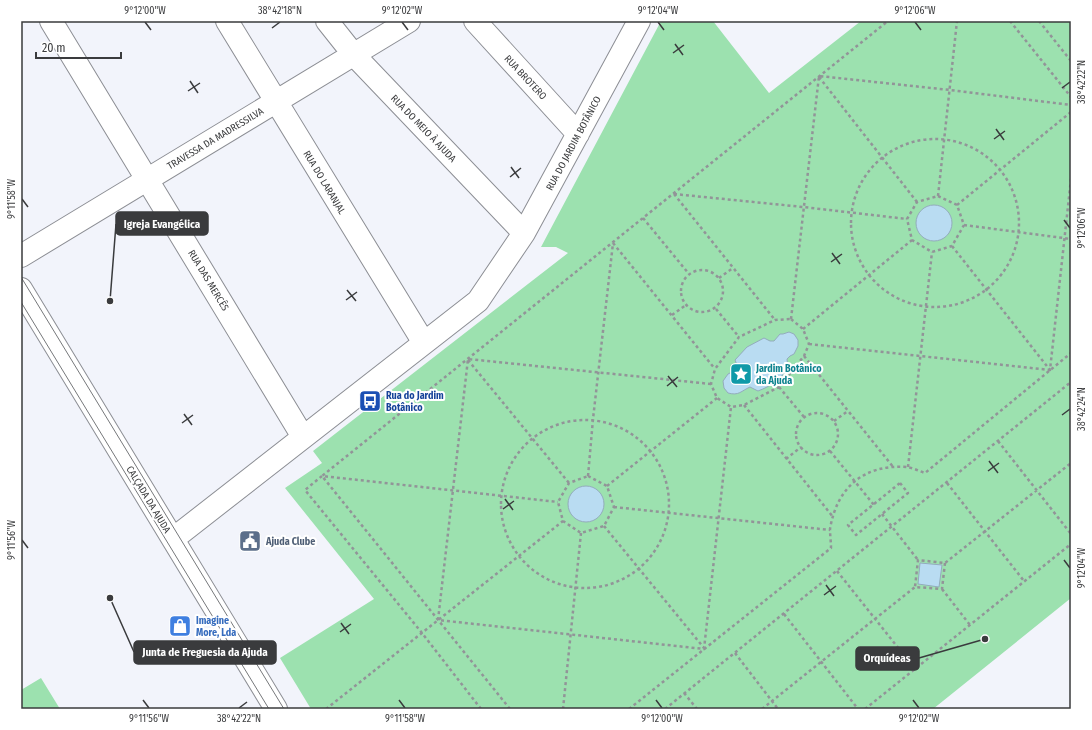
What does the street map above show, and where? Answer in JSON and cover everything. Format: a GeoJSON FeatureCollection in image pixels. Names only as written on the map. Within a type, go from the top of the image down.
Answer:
{"type":"FeatureCollection","features":[{"type":"Feature","properties":{"kind":"street","name":"RUA DAS MERCÊS"},"geometry":{"type":"LineString","coordinates":[[51,21],[303,437]]}},
{"type":"Feature","properties":{"kind":"street","name":"RUA DO LARANJAL"},"geometry":{"type":"LineString","coordinates":[[227,21],[424,343]]}},
{"type":"Feature","properties":{"kind":"street","name":"RUA DO MEIO À AJUDA"},"geometry":{"type":"LineString","coordinates":[[327,21],[354,55],[524,233]]}},
{"type":"Feature","properties":{"kind":"street","name":"TRAVESSA DA MADRESSILVA"},"geometry":{"type":"LineString","coordinates":[[21,256],[409,21]]}},
{"type":"Feature","properties":{"kind":"street","name":"RUA BROTERO"},"geometry":{"type":"LineString","coordinates":[[475,21],[578,134]]}},
{"type":"Feature","properties":{"kind":"street","name":"RUA DO JARDIM BOTÂNICO"},"geometry":{"type":"LineString","coordinates":[[173,539],[478,301],[524,233],[639,21]]}},
{"type":"Feature","properties":{"kind":"street","name":"CALÇADA DA AJUDA"},"geometry":{"type":"LineString","coordinates":[[21,289],[276,709]]}},
{"type":"Feature","properties":{"kind":"path"},"geometry":{"type":"LineString","coordinates":[[482,709],[305,490],[888,21]]}},
{"type":"Feature","properties":{"kind":"path"},"geometry":{"type":"LineString","coordinates":[[938,196],[957,21]]}},
{"type":"Feature","properties":{"kind":"path"},"geometry":{"type":"LineString","coordinates":[[1010,21],[1071,96]]}},
{"type":"Feature","properties":{"kind":"path"},"geometry":{"type":"LineString","coordinates":[[1039,21],[1071,61]]}},
{"type":"Feature","properties":{"kind":"path"},"geometry":{"type":"LineString","coordinates":[[819,76],[1071,105]]}},
{"type":"Feature","properties":{"kind":"path"},"geometry":{"type":"LineString","coordinates":[[819,76],[917,202]]}},
{"type":"Feature","properties":{"kind":"path"},"geometry":{"type":"LineString","coordinates":[[791,319],[819,76]]}},
{"type":"Feature","properties":{"kind":"path"},"geometry":{"type":"LineString","coordinates":[[956,204],[1071,112]]}},
{"type":"Feature","properties":{"kind":"path"},"geometry":{"type":"LineString","coordinates":[[945,138],[975,150],[1001,169],[1017,201],[1020,232],[1009,264],[988,291],[958,303],[926,307],[894,298],[869,275],[853,246],[850,212],[860,182],[881,156],[913,142],[945,138]]}},
{"type":"Feature","properties":{"kind":"path"},"geometry":{"type":"LineString","coordinates":[[1050,370],[1071,179]]}},
{"type":"Feature","properties":{"kind":"path"},"geometry":{"type":"LineString","coordinates":[[674,194],[907,219]]}},
{"type":"Feature","properties":{"kind":"path"},"geometry":{"type":"LineString","coordinates":[[674,194],[775,320]]}},
{"type":"Feature","properties":{"kind":"path"},"geometry":{"type":"LineString","coordinates":[[938,196],[956,204],[964,225],[952,246],[932,252],[912,240],[907,219],[917,202],[938,196]]}},
{"type":"Feature","properties":{"kind":"path"},"geometry":{"type":"LineString","coordinates":[[643,218],[689,274]]}},
{"type":"Feature","properties":{"kind":"path"},"geometry":{"type":"LineString","coordinates":[[964,225],[1071,239]]}},
{"type":"Feature","properties":{"kind":"path"},"geometry":{"type":"LineString","coordinates":[[803,329],[912,240]]}},
{"type":"Feature","properties":{"kind":"path"},"geometry":{"type":"LineString","coordinates":[[613,242],[715,369]]}},
{"type":"Feature","properties":{"kind":"path"},"geometry":{"type":"LineString","coordinates":[[588,476],[613,242]]}},
{"type":"Feature","properties":{"kind":"path"},"geometry":{"type":"LineString","coordinates":[[952,246],[1050,370]]}},
{"type":"Feature","properties":{"kind":"path"},"geometry":{"type":"LineString","coordinates":[[908,467],[932,252]]}},
{"type":"Feature","properties":{"kind":"path"},"geometry":{"type":"LineString","coordinates":[[719,278],[733,268]]}},
{"type":"Feature","properties":{"kind":"path"},"geometry":{"type":"LineString","coordinates":[[698,270],[708,270],[719,278],[722,282],[724,292],[722,301],[716,309],[697,313],[688,308],[683,301],[680,291],[683,282],[689,274],[698,270]]}},
{"type":"Feature","properties":{"kind":"path"},"geometry":{"type":"LineString","coordinates":[[672,316],[686,305]]}},
{"type":"Feature","properties":{"kind":"path"},"geometry":{"type":"LineString","coordinates":[[716,309],[739,337]]}},
{"type":"Feature","properties":{"kind":"path"},"geometry":{"type":"LineString","coordinates":[[791,319],[803,329],[809,344],[804,356],[779,388],[744,405],[731,407],[717,398],[711,384],[715,369],[739,337],[775,320],[791,319]]}},
{"type":"Feature","properties":{"kind":"path"},"geometry":{"type":"LineString","coordinates":[[809,344],[1050,370]]}},
{"type":"Feature","properties":{"kind":"path"},"geometry":{"type":"LineString","coordinates":[[629,709],[831,548],[830,530],[840,500],[849,485],[860,476],[876,471],[908,467],[925,472],[1071,353]]}},
{"type":"Feature","properties":{"kind":"path"},"geometry":{"type":"LineString","coordinates":[[804,356],[894,468]]}},
{"type":"Feature","properties":{"kind":"path"},"geometry":{"type":"LineString","coordinates":[[468,359],[711,384]]}},
{"type":"Feature","properties":{"kind":"path"},"geometry":{"type":"LineString","coordinates":[[468,359],[569,482]]}},
{"type":"Feature","properties":{"kind":"path"},"geometry":{"type":"LineString","coordinates":[[438,620],[468,359]]}},
{"type":"Feature","properties":{"kind":"path"},"geometry":{"type":"LineString","coordinates":[[665,709],[1071,382]]}},
{"type":"Feature","properties":{"kind":"path"},"geometry":{"type":"LineString","coordinates":[[779,388],[804,417]]}},
{"type":"Feature","properties":{"kind":"path"},"geometry":{"type":"LineString","coordinates":[[607,486],[650,450],[717,398]]}},
{"type":"Feature","properties":{"kind":"path"},"geometry":{"type":"LineString","coordinates":[[744,405],[834,517]]}},
{"type":"Feature","properties":{"kind":"path"},"geometry":{"type":"LineString","coordinates":[[704,648],[731,407]]}},
{"type":"Feature","properties":{"kind":"path"},"geometry":{"type":"LineString","coordinates":[[834,421],[848,411]]}},
{"type":"Feature","properties":{"kind":"path"},"geometry":{"type":"LineString","coordinates":[[813,413],[822,413],[831,417],[834,421],[837,425],[839,434],[837,443],[830,451],[822,455],[812,455],[804,451],[798,443],[796,434],[798,424],[804,417],[813,413]]}},
{"type":"Feature","properties":{"kind":"path"},"geometry":{"type":"LineString","coordinates":[[593,419],[626,429],[650,450],[667,481],[669,513],[659,544],[640,570],[609,585],[576,589],[547,580],[518,557],[506,527],[501,495],[512,466],[532,437],[562,423],[593,419]]}},
{"type":"Feature","properties":{"kind":"path"},"geometry":{"type":"LineString","coordinates":[[998,441],[1071,534]]}},
{"type":"Feature","properties":{"kind":"path"},"geometry":{"type":"LineString","coordinates":[[786,459],[801,447]]}},
{"type":"Feature","properties":{"kind":"path"},"geometry":{"type":"LineString","coordinates":[[830,451],[874,505]]}},
{"type":"Feature","properties":{"kind":"path"},"geometry":{"type":"LineString","coordinates":[[918,560],[944,563],[986,532],[1071,463]]}},
{"type":"Feature","properties":{"kind":"path"},"geometry":{"type":"LineString","coordinates":[[322,476],[558,502]]}},
{"type":"Feature","properties":{"kind":"path"},"geometry":{"type":"LineString","coordinates":[[322,476],[510,709]]}},
{"type":"Feature","properties":{"kind":"path"},"geometry":{"type":"LineString","coordinates":[[588,476],[607,486],[614,507],[604,526],[582,532],[563,521],[558,502],[569,482],[588,476]]}},
{"type":"Feature","properties":{"kind":"path"},"geometry":{"type":"LineString","coordinates":[[947,482],[1024,581]]}},
{"type":"Feature","properties":{"kind":"path"},"geometry":{"type":"LineString","coordinates":[[900,483],[908,493],[856,535],[848,525],[874,505],[900,483]]}},
{"type":"Feature","properties":{"kind":"path"},"geometry":{"type":"LineString","coordinates":[[614,507],[830,530]]}},
{"type":"Feature","properties":{"kind":"path"},"geometry":{"type":"LineString","coordinates":[[882,514],[918,560],[915,587]]}},
{"type":"Feature","properties":{"kind":"path"},"geometry":{"type":"LineString","coordinates":[[326,709],[563,521]]}},
{"type":"Feature","properties":{"kind":"path"},"geometry":{"type":"LineString","coordinates":[[604,526],[704,648]]}},
{"type":"Feature","properties":{"kind":"path"},"geometry":{"type":"LineString","coordinates":[[564,709],[582,532]]}},
{"type":"Feature","properties":{"kind":"path"},"geometry":{"type":"LineString","coordinates":[[865,709],[1071,544]]}},
{"type":"Feature","properties":{"kind":"path"},"geometry":{"type":"LineString","coordinates":[[944,563],[942,589],[970,625]]}},
{"type":"Feature","properties":{"kind":"path"},"geometry":{"type":"LineString","coordinates":[[838,571],[915,669]]}},
{"type":"Feature","properties":{"kind":"path"},"geometry":{"type":"LineString","coordinates":[[762,709],[915,587],[942,589]]}},
{"type":"Feature","properties":{"kind":"path"},"geometry":{"type":"LineString","coordinates":[[784,614],[858,709]]}},
{"type":"Feature","properties":{"kind":"path"},"geometry":{"type":"LineString","coordinates":[[438,620],[704,648]]}},
{"type":"Feature","properties":{"kind":"path"},"geometry":{"type":"LineString","coordinates":[[735,653],[778,709]]}},
{"type":"Feature","properties":{"kind":"path"},"geometry":{"type":"LineString","coordinates":[[684,693],[697,709]]}},
{"type":"Feature","properties":{"kind":"green space","name":"Jardim Botânico da Ajuda"},"geometry":{"type":"Polygon","coordinates":[[[661,21],[713,21],[769,93],[861,21],[1071,21],[1071,598],[933,709],[311,709],[280,658],[374,599],[285,488],[322,463],[313,451],[568,253],[556,247],[541,247],[661,21]]]}},
{"type":"Feature","properties":{"kind":"green space"},"geometry":{"type":"Polygon","coordinates":[[[41,678],[60,709],[21,709],[21,690],[41,678]]]}},
{"type":"Feature","properties":{"kind":"water"},"geometry":{"type":"Polygon","coordinates":[[[934,205],[944,208],[949,213],[952,223],[949,233],[944,238],[934,241],[924,238],[919,233],[916,223],[919,213],[924,208],[934,205]]]}},
{"type":"Feature","properties":{"kind":"water"},"geometry":{"type":"Polygon","coordinates":[[[789,332],[794,334],[798,340],[798,346],[794,354],[787,359],[788,368],[782,376],[771,385],[758,391],[750,387],[740,393],[728,393],[724,388],[723,381],[728,374],[736,370],[737,365],[735,360],[747,347],[764,338],[774,341],[780,334],[789,332]]]}},
{"type":"Feature","properties":{"kind":"water"},"geometry":{"type":"Polygon","coordinates":[[[586,486],[596,489],[601,494],[604,504],[601,514],[596,519],[586,522],[576,519],[571,514],[568,504],[571,494],[576,489],[586,486]]]}},
{"type":"Feature","properties":{"kind":"water"},"geometry":{"type":"Polygon","coordinates":[[[920,563],[942,565],[939,587],[918,584],[920,563]]]}},
{"type":"Feature","properties":{"kind":"tram line"},"geometry":{"type":"LineString","coordinates":[[21,277],[284,709]]}},
{"type":"Feature","properties":{"kind":"tram line"},"geometry":{"type":"LineString","coordinates":[[21,302],[269,709]]}},
{"type":"Feature","properties":{"kind":"place","name":"Igreja Evangélica"},"geometry":{"type":"Point","coordinates":[110,301]}},
{"type":"Feature","properties":{"kind":"place","name":"Jardim Botânico da Ajuda"},"geometry":{"type":"Point","coordinates":[741,374]}},
{"type":"Feature","properties":{"kind":"place","name":"Rua do Jardim Botânico"},"geometry":{"type":"Point","coordinates":[370,401]}},
{"type":"Feature","properties":{"kind":"place","name":"Ajuda Clube"},"geometry":{"type":"Point","coordinates":[250,541]}},
{"type":"Feature","properties":{"kind":"place","name":"Junta de Freguesia da Ajuda"},"geometry":{"type":"Point","coordinates":[110,598]}},
{"type":"Feature","properties":{"kind":"place","name":"Imagine More, Lda"},"geometry":{"type":"Point","coordinates":[180,626]}},
{"type":"Feature","properties":{"kind":"place","name":"Orquídeas"},"geometry":{"type":"Point","coordinates":[985,639]}}]}
